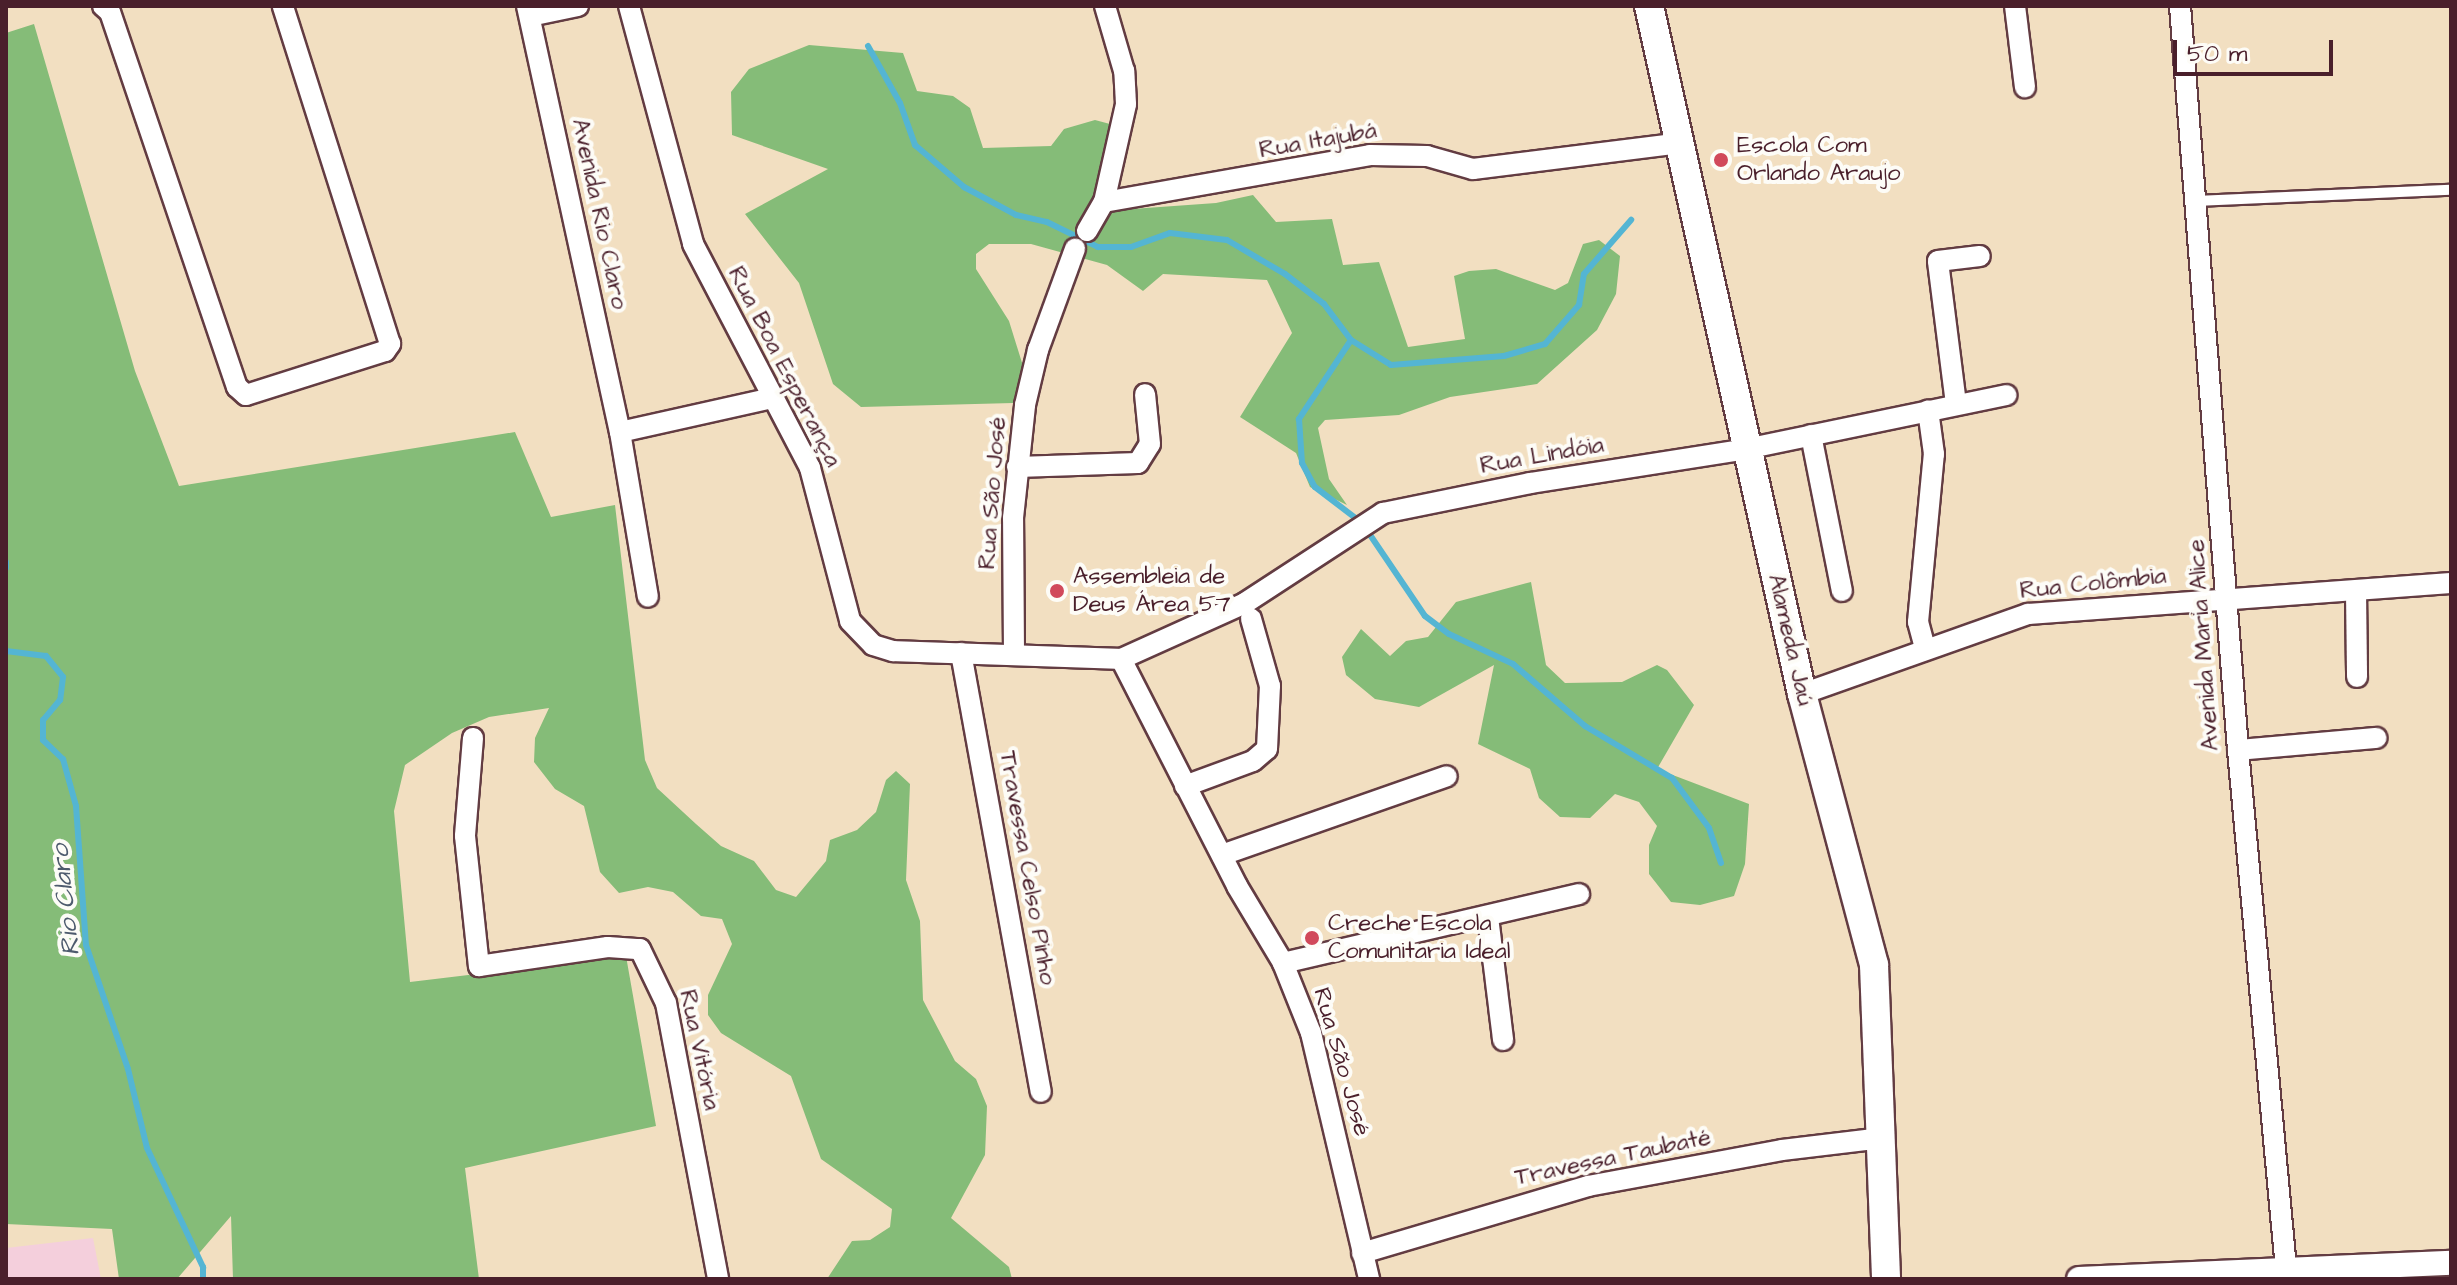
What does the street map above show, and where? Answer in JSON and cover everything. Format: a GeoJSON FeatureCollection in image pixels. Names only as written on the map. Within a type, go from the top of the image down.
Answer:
{"type":"FeatureCollection","features":[{"type":"Feature","properties":{"kind":"main road","name":"Alameda Jaú"},"geometry":{"type":"LineString","coordinates":[[1649,6],[1682,143],[1746,449],[1802,694],[1874,965],[1886,1279]]}},
{"type":"Feature","properties":{"kind":"street"},"geometry":{"type":"LineString","coordinates":[[113,8],[237,387],[246,395],[385,351],[390,344],[283,6]]}},
{"type":"Feature","properties":{"kind":"street"},"geometry":{"type":"LineString","coordinates":[[528,11],[578,6]]}},
{"type":"Feature","properties":{"kind":"street","name":"Rua Boa Esperança"},"geometry":{"type":"LineString","coordinates":[[629,6],[685,224],[810,468],[850,621],[860,634],[893,651],[1121,659]]}},
{"type":"Feature","properties":{"kind":"street"},"geometry":{"type":"LineString","coordinates":[[1087,231],[1104,202],[1126,96],[1105,6]]}},
{"type":"Feature","properties":{"kind":"street"},"geometry":{"type":"LineString","coordinates":[[2015,6],[2025,87]]}},
{"type":"Feature","properties":{"kind":"street","name":"Avenida Maria Alice"},"geometry":{"type":"LineString","coordinates":[[2180,6],[2238,750],[2286,1274]]}},
{"type":"Feature","properties":{"kind":"street","name":"Avenida Rio Claro"},"geometry":{"type":"LineString","coordinates":[[528,11],[620,432],[648,597]]}},
{"type":"Feature","properties":{"kind":"street","name":"Rua Itajubá"},"geometry":{"type":"LineString","coordinates":[[1104,202],[1370,155],[1427,156],[1473,169],[1682,143]]}},
{"type":"Feature","properties":{"kind":"street","name":"Rua São José"},"geometry":{"type":"LineString","coordinates":[[1014,653],[1017,467],[1038,350],[1075,249]]}},
{"type":"Feature","properties":{"kind":"street"},"geometry":{"type":"LineString","coordinates":[[1956,404],[1938,261],[1980,256]]}},
{"type":"Feature","properties":{"kind":"street"},"geometry":{"type":"LineString","coordinates":[[1017,467],[1138,463],[1150,444],[1145,394]]}},
{"type":"Feature","properties":{"kind":"street","name":"Rua Lindóia"},"geometry":{"type":"LineString","coordinates":[[1121,659],[1245,603],[1383,513],[1530,483],[1746,449],[2006,395]]}},
{"type":"Feature","properties":{"kind":"street"},"geometry":{"type":"LineString","coordinates":[[620,432],[772,398]]}},
{"type":"Feature","properties":{"kind":"street"},"geometry":{"type":"LineString","coordinates":[[1925,648],[1918,622],[1934,454],[1928,410]]}},
{"type":"Feature","properties":{"kind":"street"},"geometry":{"type":"LineString","coordinates":[[1811,435],[1842,591]]}},
{"type":"Feature","properties":{"kind":"street","name":"Rua Colômbia"},"geometry":{"type":"LineString","coordinates":[[1802,694],[2028,614],[2451,583]]}},
{"type":"Feature","properties":{"kind":"street"},"geometry":{"type":"LineString","coordinates":[[2356,591],[2357,677]]}},
{"type":"Feature","properties":{"kind":"street"},"geometry":{"type":"LineString","coordinates":[[1185,786],[1253,761],[1267,749],[1270,686],[1251,619]]}},
{"type":"Feature","properties":{"kind":"street","name":"Travessa Celso Pinho"},"geometry":{"type":"LineString","coordinates":[[961,653],[1041,1092]]}},
{"type":"Feature","properties":{"kind":"street","name":"Rua São José"},"geometry":{"type":"LineString","coordinates":[[1121,659],[1185,786],[1283,963],[1327,1089],[1369,1279]]}},
{"type":"Feature","properties":{"kind":"street","name":"Rua Vitória"},"geometry":{"type":"LineString","coordinates":[[473,738],[465,836],[479,966],[618,946],[640,949],[666,1003],[718,1279]]}},
{"type":"Feature","properties":{"kind":"street"},"geometry":{"type":"LineString","coordinates":[[2238,750],[2376,738]]}},
{"type":"Feature","properties":{"kind":"street"},"geometry":{"type":"LineString","coordinates":[[1222,855],[1447,776]]}},
{"type":"Feature","properties":{"kind":"street"},"geometry":{"type":"LineString","coordinates":[[1283,963],[1579,894]]}},
{"type":"Feature","properties":{"kind":"street"},"geometry":{"type":"LineString","coordinates":[[1488,917],[1503,1040]]}},
{"type":"Feature","properties":{"kind":"street","name":"Travessa Taubaté"},"geometry":{"type":"LineString","coordinates":[[1362,1253],[1588,1186],[1782,1150],[1882,1138]]}},
{"type":"Feature","properties":{"kind":"street"},"geometry":{"type":"LineString","coordinates":[[2079,1279],[2286,1274],[2451,1263]]}},
{"type":"Feature","properties":{"kind":"lane"},"geometry":{"type":"LineString","coordinates":[[2193,202],[2451,190]]}},
{"type":"Feature","properties":{"kind":"shaded area"},"geometry":{"type":"Polygon","coordinates":[[[93,1238],[101,1279],[6,1279],[6,1248],[93,1238]]]}},
{"type":"Feature","properties":{"kind":"green space"},"geometry":{"type":"Polygon","coordinates":[[[34,24],[135,371],[179,486],[515,432],[551,517],[615,505],[645,760],[657,788],[696,824],[721,846],[754,861],[776,890],[796,897],[826,861],[830,840],[857,830],[876,812],[886,780],[896,771],[910,784],[906,880],[920,921],[923,1000],[955,1061],[976,1079],[987,1106],[985,1155],[951,1218],[1009,1267],[1012,1279],[827,1279],[852,1241],[870,1240],[890,1227],[892,1209],[821,1159],[791,1076],[721,1033],[708,1015],[708,995],[732,944],[722,919],[701,916],[673,892],[648,887],[619,893],[600,872],[584,806],[555,789],[534,762],[535,738],[549,708],[489,717],[452,733],[405,765],[394,811],[410,982],[626,956],[656,1126],[465,1168],[479,1279],[233,1279],[231,1216],[177,1279],[119,1279],[112,1229],[6,1224],[6,33],[34,24]]]}},
{"type":"Feature","properties":{"kind":"green space"},"geometry":{"type":"Polygon","coordinates":[[[809,45],[903,53],[917,91],[953,96],[970,108],[983,148],[1051,146],[1064,129],[1095,120],[1110,124],[1095,194],[1118,210],[1216,203],[1253,195],[1276,222],[1332,219],[1343,265],[1379,262],[1408,347],[1465,339],[1454,276],[1469,271],[1496,269],[1555,290],[1568,283],[1583,244],[1599,240],[1620,256],[1616,294],[1597,330],[1537,384],[1450,397],[1399,415],[1325,420],[1318,428],[1329,479],[1347,505],[1310,487],[1296,453],[1240,417],[1292,333],[1267,280],[1163,274],[1143,291],[1107,265],[1031,244],[989,244],[976,254],[976,269],[1009,321],[1023,366],[1013,403],[861,407],[833,384],[799,283],[745,214],[828,169],[732,135],[731,92],[749,69],[809,45]]]}},
{"type":"Feature","properties":{"kind":"green space"},"geometry":{"type":"Polygon","coordinates":[[[1531,582],[1546,665],[1565,683],[1622,682],[1657,665],[1667,670],[1694,705],[1657,769],[1749,804],[1745,864],[1734,896],[1700,905],[1671,902],[1649,874],[1649,845],[1657,826],[1639,802],[1615,794],[1590,818],[1560,817],[1539,798],[1530,769],[1478,744],[1494,665],[1419,707],[1375,699],[1346,675],[1342,657],[1361,629],[1390,656],[1406,641],[1428,637],[1456,602],[1531,582]]]}},
{"type":"Feature","properties":{"kind":"waterway"},"geometry":{"type":"LineString","coordinates":[[868,46],[900,103],[915,145],[964,187],[1016,215],[1047,222],[1098,247],[1131,247],[1170,233],[1227,240],[1285,274],[1324,304],[1351,340],[1391,365],[1504,356],[1545,344],[1579,305],[1584,274],[1631,220]]}},
{"type":"Feature","properties":{"kind":"waterway"},"geometry":{"type":"LineString","coordinates":[[1351,340],[1299,419],[1302,463],[1315,487],[1362,523],[1425,616],[1449,634],[1513,664],[1585,726],[1672,778],[1709,828],[1721,863]]}},
{"type":"Feature","properties":{"kind":"waterway","name":"Rio Claro"},"geometry":{"type":"LineString","coordinates":[[6,562],[6,568]]}},
{"type":"Feature","properties":{"kind":"waterway","name":"Rio Claro"},"geometry":{"type":"LineString","coordinates":[[6,651],[46,656],[63,677],[60,700],[43,720],[43,740],[63,759],[76,806],[86,945],[128,1069],[147,1148],[203,1267],[203,1279]]}},
{"type":"Feature","properties":{"kind":"place","name":"Escola Com Orlando Araujo"},"geometry":{"type":"Point","coordinates":[1721,160]}},
{"type":"Feature","properties":{"kind":"place","name":"Assembleia de Deus Área 57"},"geometry":{"type":"Point","coordinates":[1057,591]}},
{"type":"Feature","properties":{"kind":"place","name":"Creche Escola Comunitaria Ideal"},"geometry":{"type":"Point","coordinates":[1312,938]}}]}
